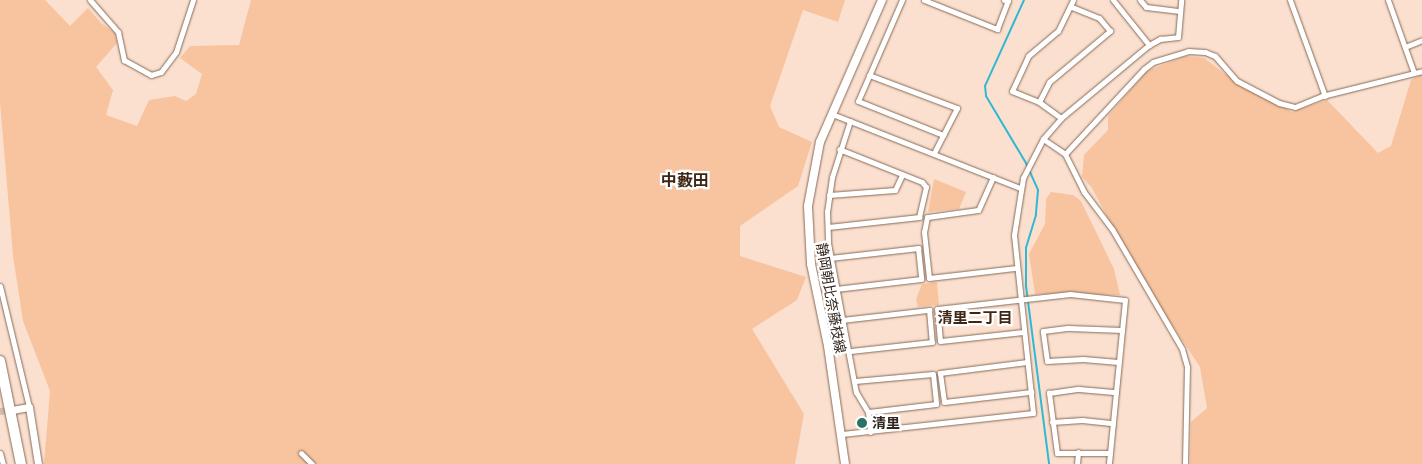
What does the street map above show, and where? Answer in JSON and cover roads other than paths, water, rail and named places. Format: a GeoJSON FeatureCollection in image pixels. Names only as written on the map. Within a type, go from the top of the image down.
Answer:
{"type":"FeatureCollection","features":[{"type":"Feature","properties":{"kind":"highway"},"geometry":{"type":"LineString","coordinates":[[0,361],[21,464]]}},
{"type":"Feature","properties":{"kind":"highway"},"geometry":{"type":"LineString","coordinates":[[0,398],[14,464]]}},
{"type":"Feature","properties":{"kind":"main road","name":"静岡朝比奈藤枝線"},"geometry":{"type":"LineString","coordinates":[[845,464],[842,434],[807,229],[816,156],[832,114],[882,0]]}},
{"type":"Feature","properties":{"kind":"street"},"geometry":{"type":"LineString","coordinates":[[90,0],[118,32],[124,60],[151,75],[161,72],[176,52],[194,0]]}},
{"type":"Feature","properties":{"kind":"street"},"geometry":{"type":"LineString","coordinates":[[902,0],[858,101],[943,136]]}},
{"type":"Feature","properties":{"kind":"street"},"geometry":{"type":"LineString","coordinates":[[924,0],[997,29],[1008,2],[1004,0]]}},
{"type":"Feature","properties":{"kind":"street"},"geometry":{"type":"LineString","coordinates":[[1060,118],[1039,102],[1012,91],[1028,56],[1058,31],[1073,0]]}},
{"type":"Feature","properties":{"kind":"street"},"geometry":{"type":"LineString","coordinates":[[1113,0],[1149,45]]}},
{"type":"Feature","properties":{"kind":"street"},"geometry":{"type":"LineString","coordinates":[[1140,0],[1146,7],[1180,11]]}},
{"type":"Feature","properties":{"kind":"street"},"geometry":{"type":"LineString","coordinates":[[842,434],[1033,413],[1019,299],[1014,235],[1023,178],[1043,139],[1060,118],[1149,45],[1160,39],[1178,37],[1181,0]]}},
{"type":"Feature","properties":{"kind":"street"},"geometry":{"type":"LineString","coordinates":[[1290,0],[1325,96]]}},
{"type":"Feature","properties":{"kind":"street"},"geometry":{"type":"LineString","coordinates":[[1388,0],[1414,72]]}},
{"type":"Feature","properties":{"kind":"street"},"geometry":{"type":"LineString","coordinates":[[1039,102],[1049,82],[1110,31],[1099,18],[1070,6]]}},
{"type":"Feature","properties":{"kind":"street"},"geometry":{"type":"LineString","coordinates":[[1405,47],[1422,40]]}},
{"type":"Feature","properties":{"kind":"street"},"geometry":{"type":"LineString","coordinates":[[1065,154],[1144,69],[1153,62],[1188,51],[1205,52],[1214,56],[1237,81],[1287,106],[1295,107],[1325,96],[1422,71]]}},
{"type":"Feature","properties":{"kind":"street"},"geometry":{"type":"LineString","coordinates":[[869,75],[957,108],[934,153]]}},
{"type":"Feature","properties":{"kind":"street"},"geometry":{"type":"LineString","coordinates":[[832,114],[1020,188]]}},
{"type":"Feature","properties":{"kind":"street"},"geometry":{"type":"LineString","coordinates":[[850,121],[839,149],[829,196],[828,227],[830,258],[850,351],[856,392],[868,412],[870,432]]}},
{"type":"Feature","properties":{"kind":"street"},"geometry":{"type":"LineString","coordinates":[[1043,139],[1065,154],[1084,192],[1112,229],[1182,349],[1186,368],[1185,464]]}},
{"type":"Feature","properties":{"kind":"street"},"geometry":{"type":"LineString","coordinates":[[828,227],[920,217],[926,187],[839,149]]}},
{"type":"Feature","properties":{"kind":"street"},"geometry":{"type":"LineString","coordinates":[[829,196],[895,190],[902,175]]}},
{"type":"Feature","properties":{"kind":"street"},"geometry":{"type":"LineString","coordinates":[[993,177],[978,210],[927,216],[924,232],[929,278],[1016,268]]}},
{"type":"Feature","properties":{"kind":"street"},"geometry":{"type":"LineString","coordinates":[[830,258],[918,248],[922,279],[836,289]]}},
{"type":"Feature","properties":{"kind":"street"},"geometry":{"type":"LineString","coordinates":[[0,286],[30,407],[38,464]]}},
{"type":"Feature","properties":{"kind":"street"},"geometry":{"type":"LineString","coordinates":[[1023,332],[940,341],[936,309],[1070,294],[1125,300],[1109,464]]}},
{"type":"Feature","properties":{"kind":"street"},"geometry":{"type":"LineString","coordinates":[[842,320],[929,310],[932,342],[850,351]]}},
{"type":"Feature","properties":{"kind":"street"},"geometry":{"type":"LineString","coordinates":[[1118,362],[1083,359],[1047,361],[1043,331],[1069,328],[1122,330]]}},
{"type":"Feature","properties":{"kind":"street"},"geometry":{"type":"LineString","coordinates":[[1027,362],[940,373],[944,402],[1031,392]]}},
{"type":"Feature","properties":{"kind":"street"},"geometry":{"type":"LineString","coordinates":[[855,382],[933,374],[936,404],[868,412]]}},
{"type":"Feature","properties":{"kind":"street"},"geometry":{"type":"LineString","coordinates":[[1110,453],[1057,453],[1050,393],[1079,390],[1116,392]]}},
{"type":"Feature","properties":{"kind":"street"},"geometry":{"type":"LineString","coordinates":[[12,410],[30,407]]}},
{"type":"Feature","properties":{"kind":"street"},"geometry":{"type":"LineString","coordinates":[[1052,422],[1082,420],[1113,423]]}},
{"type":"Feature","properties":{"kind":"street"},"geometry":{"type":"LineString","coordinates":[[1077,464],[1078,452]]}},
{"type":"Feature","properties":{"kind":"street"},"geometry":{"type":"LineString","coordinates":[[0,453],[3,464]]}},
{"type":"Feature","properties":{"kind":"street"},"geometry":{"type":"LineString","coordinates":[[301,453],[312,464]]}},
{"type":"Feature","properties":{"kind":"waterway"},"geometry":{"type":"LineString","coordinates":[[1024,0],[985,86],[986,96],[1026,163],[1038,190],[1036,215],[1026,248],[1026,286],[1049,464]]}},
{"type":"Feature","properties":{"kind":"tunnel"},"geometry":{"type":"LineString","coordinates":[[0,411],[12,410]]}},
{"type":"Feature","properties":{"kind":"place","name":"清里"},"geometry":{"type":"Point","coordinates":[862,423]}},
{"type":"Feature","properties":{"kind":"district","name":"中藪田"},"geometry":{"type":"Point","coordinates":[685,180]}},
{"type":"Feature","properties":{"kind":"district","name":"清里二丁目"},"geometry":{"type":"Point","coordinates":[975,318]}}]}
